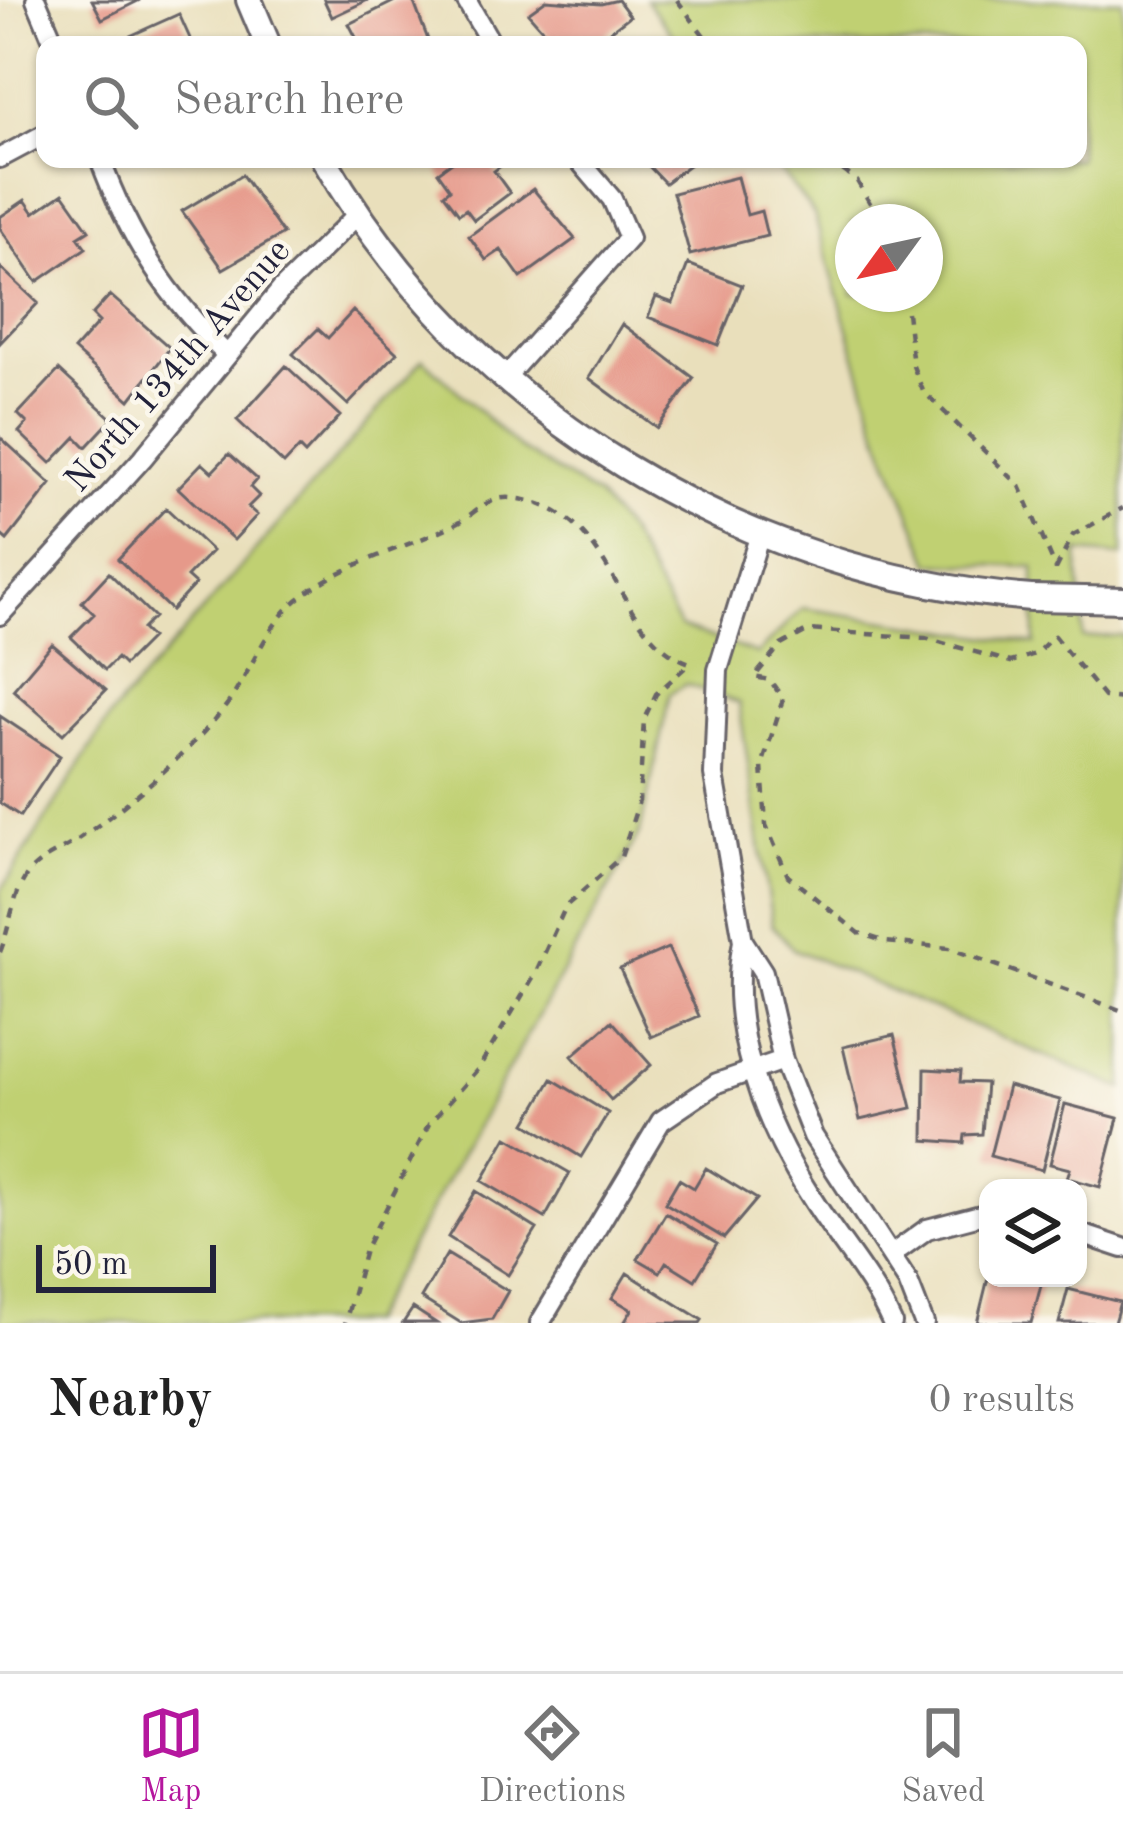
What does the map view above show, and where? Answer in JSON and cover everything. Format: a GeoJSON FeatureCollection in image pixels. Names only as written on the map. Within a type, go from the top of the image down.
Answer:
{"type":"FeatureCollection","features":[{"type":"Feature","properties":{"kind":"street"},"geometry":{"type":"LineString","coordinates":[[36,0],[51,36]]}},
{"type":"Feature","properties":{"kind":"street"},"geometry":{"type":"LineString","coordinates":[[249,0],[264,36]]}},
{"type":"Feature","properties":{"kind":"street"},"geometry":{"type":"LineString","coordinates":[[466,0],[487,36]]}},
{"type":"Feature","properties":{"kind":"street"},"geometry":{"type":"LineString","coordinates":[[0,158],[36,139]]}},
{"type":"Feature","properties":{"kind":"street"},"geometry":{"type":"LineString","coordinates":[[103,168],[121,215],[151,270],[227,356]]}},
{"type":"Feature","properties":{"kind":"street"},"geometry":{"type":"LineString","coordinates":[[330,168],[387,256],[502,380],[629,472],[828,562],[916,584],[1031,598],[1123,600]]}},
{"type":"Feature","properties":{"kind":"street"},"geometry":{"type":"LineString","coordinates":[[502,380],[628,238],[612,199],[586,168]]}},
{"type":"Feature","properties":{"kind":"street","name":"North 134th Avenue"},"geometry":{"type":"LineString","coordinates":[[0,615],[281,290],[358,214]]}},
{"type":"Feature","properties":{"kind":"street"},"geometry":{"type":"LineString","coordinates":[[760,534],[718,670],[714,775],[743,941],[734,984],[753,1069],[808,1194],[862,1266],[892,1323]]}},
{"type":"Feature","properties":{"kind":"street"},"geometry":{"type":"LineString","coordinates":[[743,941],[763,972],[783,1060],[813,1136],[891,1255],[924,1323]]}},
{"type":"Feature","properties":{"kind":"street"},"geometry":{"type":"LineString","coordinates":[[540,1323],[662,1121],[702,1091],[783,1060]]}},
{"type":"Feature","properties":{"kind":"street"},"geometry":{"type":"LineString","coordinates":[[891,1255],[927,1228],[979,1215]]}},
{"type":"Feature","properties":{"kind":"street"},"geometry":{"type":"LineString","coordinates":[[1087,1236],[1123,1248]]}},
{"type":"Feature","properties":{"kind":"path"},"geometry":{"type":"LineString","coordinates":[[676,0],[703,36]]}},
{"type":"Feature","properties":{"kind":"path"},"geometry":{"type":"LineString","coordinates":[[839,168],[857,181],[870,204]]}},
{"type":"Feature","properties":{"kind":"path"},"geometry":{"type":"LineString","coordinates":[[907,312],[914,366],[923,391],[1020,486],[1057,569],[1073,535],[1123,508]]}},
{"type":"Feature","properties":{"kind":"path"},"geometry":{"type":"LineString","coordinates":[[0,952],[23,880],[35,866],[80,839],[221,712],[280,617],[298,599],[322,583],[459,522],[484,503],[508,497],[546,507],[580,527],[652,639],[669,656],[690,663],[656,694],[644,719],[640,801],[621,857],[566,907],[534,976],[478,1069],[429,1124],[365,1250],[345,1323]]}},
{"type":"Feature","properties":{"kind":"path"},"geometry":{"type":"LineString","coordinates":[[1123,699],[1104,697],[1054,636],[1035,654],[1011,662],[926,638],[809,630],[781,645],[754,676],[770,680],[783,699],[762,766],[766,825],[788,875],[859,933],[886,942],[950,948],[1123,1011]]}},
{"type":"Feature","properties":{"kind":"green space"},"geometry":{"type":"Polygon","coordinates":[[[646,0],[1123,0],[1123,556],[1078,552],[1083,638],[1123,635],[1123,1089],[793,949],[772,925],[739,703],[686,684],[670,694],[640,832],[368,1323],[0,1323],[0,892],[112,714],[423,359],[519,448],[597,496],[629,534],[680,627],[757,654],[803,608],[1035,644],[1034,567],[931,563],[881,441],[843,312],[943,312],[943,204],[835,204],[835,285],[814,214],[778,168],[1087,168],[1087,36],[674,36],[646,0]]]}},
{"type":"Feature","properties":{"kind":"building"},"geometry":{"type":"Polygon","coordinates":[[[92,0],[140,0],[102,19],[92,0]]]}},
{"type":"Feature","properties":{"kind":"building"},"geometry":{"type":"Polygon","coordinates":[[[324,0],[368,0],[332,17],[324,0]]]}},
{"type":"Feature","properties":{"kind":"building"},"geometry":{"type":"Polygon","coordinates":[[[397,0],[413,0],[427,36],[355,36],[349,24],[397,0]]]}},
{"type":"Feature","properties":{"kind":"building"},"geometry":{"type":"Polygon","coordinates":[[[546,0],[601,4],[618,0],[630,16],[604,36],[548,36],[528,13],[546,0]]]}},
{"type":"Feature","properties":{"kind":"building"},"geometry":{"type":"Polygon","coordinates":[[[179,14],[189,36],[130,36],[179,14]]]}},
{"type":"Feature","properties":{"kind":"building"},"geometry":{"type":"Polygon","coordinates":[[[444,168],[498,168],[494,171],[510,193],[474,220],[466,209],[459,214],[444,194],[450,189],[438,172],[444,168]]]}},
{"type":"Feature","properties":{"kind":"building"},"geometry":{"type":"Polygon","coordinates":[[[651,168],[685,168],[665,183],[651,168]]]}},
{"type":"Feature","properties":{"kind":"building"},"geometry":{"type":"Polygon","coordinates":[[[242,175],[283,234],[223,269],[182,211],[242,175]]]}},
{"type":"Feature","properties":{"kind":"building"},"geometry":{"type":"Polygon","coordinates":[[[737,177],[747,215],[761,211],[767,236],[690,255],[673,193],[737,177]]]}},
{"type":"Feature","properties":{"kind":"building"},"geometry":{"type":"Polygon","coordinates":[[[533,189],[575,239],[521,278],[501,250],[486,260],[469,236],[533,189]]]}},
{"type":"Feature","properties":{"kind":"building"},"geometry":{"type":"Polygon","coordinates":[[[63,193],[89,230],[78,237],[86,248],[37,282],[0,228],[0,217],[25,200],[34,213],[63,193]]]}},
{"type":"Feature","properties":{"kind":"building"},"geometry":{"type":"Polygon","coordinates":[[[688,264],[742,285],[718,345],[648,317],[656,297],[673,303],[688,264]]]}},
{"type":"Feature","properties":{"kind":"building"},"geometry":{"type":"Polygon","coordinates":[[[0,267],[38,303],[0,343],[0,267]]]}},
{"type":"Feature","properties":{"kind":"building"},"geometry":{"type":"Polygon","coordinates":[[[110,295],[170,348],[130,400],[74,350],[99,322],[92,315],[110,295]]]}},
{"type":"Feature","properties":{"kind":"building"},"geometry":{"type":"Polygon","coordinates":[[[353,311],[397,353],[348,405],[293,354],[318,329],[328,338],[353,311]]]}},
{"type":"Feature","properties":{"kind":"building"},"geometry":{"type":"Polygon","coordinates":[[[622,324],[694,378],[657,428],[589,378],[622,324]]]}},
{"type":"Feature","properties":{"kind":"building"},"geometry":{"type":"Polygon","coordinates":[[[286,366],[340,416],[305,454],[299,448],[284,464],[237,420],[286,366]]]}},
{"type":"Feature","properties":{"kind":"building"},"geometry":{"type":"Polygon","coordinates":[[[59,370],[112,419],[86,447],[76,437],[51,463],[19,432],[27,423],[18,414],[59,370]]]}},
{"type":"Feature","properties":{"kind":"building"},"geometry":{"type":"Polygon","coordinates":[[[0,437],[51,484],[7,540],[0,534],[0,437]]]}},
{"type":"Feature","properties":{"kind":"building"},"geometry":{"type":"Polygon","coordinates":[[[229,454],[257,479],[250,487],[259,496],[248,507],[257,515],[234,540],[178,488],[202,463],[212,472],[229,454]]]}},
{"type":"Feature","properties":{"kind":"building"},"geometry":{"type":"Polygon","coordinates":[[[166,508],[212,551],[187,577],[195,584],[171,610],[118,559],[166,508]]]}},
{"type":"Feature","properties":{"kind":"building"},"geometry":{"type":"Polygon","coordinates":[[[109,573],[154,617],[142,629],[151,638],[124,665],[117,658],[105,670],[71,637],[94,614],[82,602],[109,573]]]}},
{"type":"Feature","properties":{"kind":"building"},"geometry":{"type":"Polygon","coordinates":[[[52,644],[106,690],[63,734],[13,690],[52,644]]]}},
{"type":"Feature","properties":{"kind":"building"},"geometry":{"type":"Polygon","coordinates":[[[0,716],[60,756],[20,816],[0,803],[0,716]]]}},
{"type":"Feature","properties":{"kind":"building"},"geometry":{"type":"Polygon","coordinates":[[[668,948],[699,1016],[651,1037],[620,969],[668,948]]]}},
{"type":"Feature","properties":{"kind":"building"},"geometry":{"type":"Polygon","coordinates":[[[612,1021],[651,1065],[611,1100],[572,1056],[612,1021]]]}},
{"type":"Feature","properties":{"kind":"building"},"geometry":{"type":"Polygon","coordinates":[[[894,1035],[912,1108],[860,1120],[843,1047],[894,1035]]]}},
{"type":"Feature","properties":{"kind":"building"},"geometry":{"type":"Polygon","coordinates":[[[925,1069],[961,1071],[960,1082],[986,1083],[982,1134],[965,1135],[964,1143],[924,1140],[925,1069]]]}},
{"type":"Feature","properties":{"kind":"building"},"geometry":{"type":"Polygon","coordinates":[[[552,1079],[608,1113],[581,1157],[526,1123],[552,1079]]]}},
{"type":"Feature","properties":{"kind":"building"},"geometry":{"type":"Polygon","coordinates":[[[1008,1086],[1060,1100],[1042,1170],[990,1156],[1008,1086]]]}},
{"type":"Feature","properties":{"kind":"building"},"geometry":{"type":"Polygon","coordinates":[[[1065,1104],[1118,1118],[1100,1187],[1087,1183],[1087,1179],[1067,1178],[1070,1169],[1050,1164],[1065,1104]]]}},
{"type":"Feature","properties":{"kind":"building"},"geometry":{"type":"Polygon","coordinates":[[[507,1137],[570,1173],[545,1218],[482,1181],[507,1137]]]}},
{"type":"Feature","properties":{"kind":"building"},"geometry":{"type":"Polygon","coordinates":[[[706,1168],[757,1199],[724,1238],[665,1203],[679,1179],[694,1188],[706,1168]]]}},
{"type":"Feature","properties":{"kind":"building"},"geometry":{"type":"Polygon","coordinates":[[[476,1191],[537,1229],[508,1275],[448,1237],[476,1191]]]}},
{"type":"Feature","properties":{"kind":"building"},"geometry":{"type":"Polygon","coordinates":[[[666,1213],[717,1244],[695,1280],[666,1262],[660,1272],[638,1259],[666,1213]]]}},
{"type":"Feature","properties":{"kind":"building"},"geometry":{"type":"Polygon","coordinates":[[[447,1254],[508,1291],[492,1319],[461,1323],[421,1298],[447,1254]]]}},
{"type":"Feature","properties":{"kind":"building"},"geometry":{"type":"Polygon","coordinates":[[[627,1273],[702,1320],[624,1323],[632,1310],[612,1298],[627,1273]]]}},
{"type":"Feature","properties":{"kind":"building"},"geometry":{"type":"Polygon","coordinates":[[[986,1287],[1041,1287],[1031,1323],[977,1323],[986,1287]]]}},
{"type":"Feature","properties":{"kind":"building"},"geometry":{"type":"Polygon","coordinates":[[[1068,1289],[1120,1302],[1114,1323],[1059,1323],[1068,1289]]]}},
{"type":"Feature","properties":{"kind":"building"},"geometry":{"type":"Polygon","coordinates":[[[413,1308],[436,1323],[403,1323],[413,1308]]]}}]}
